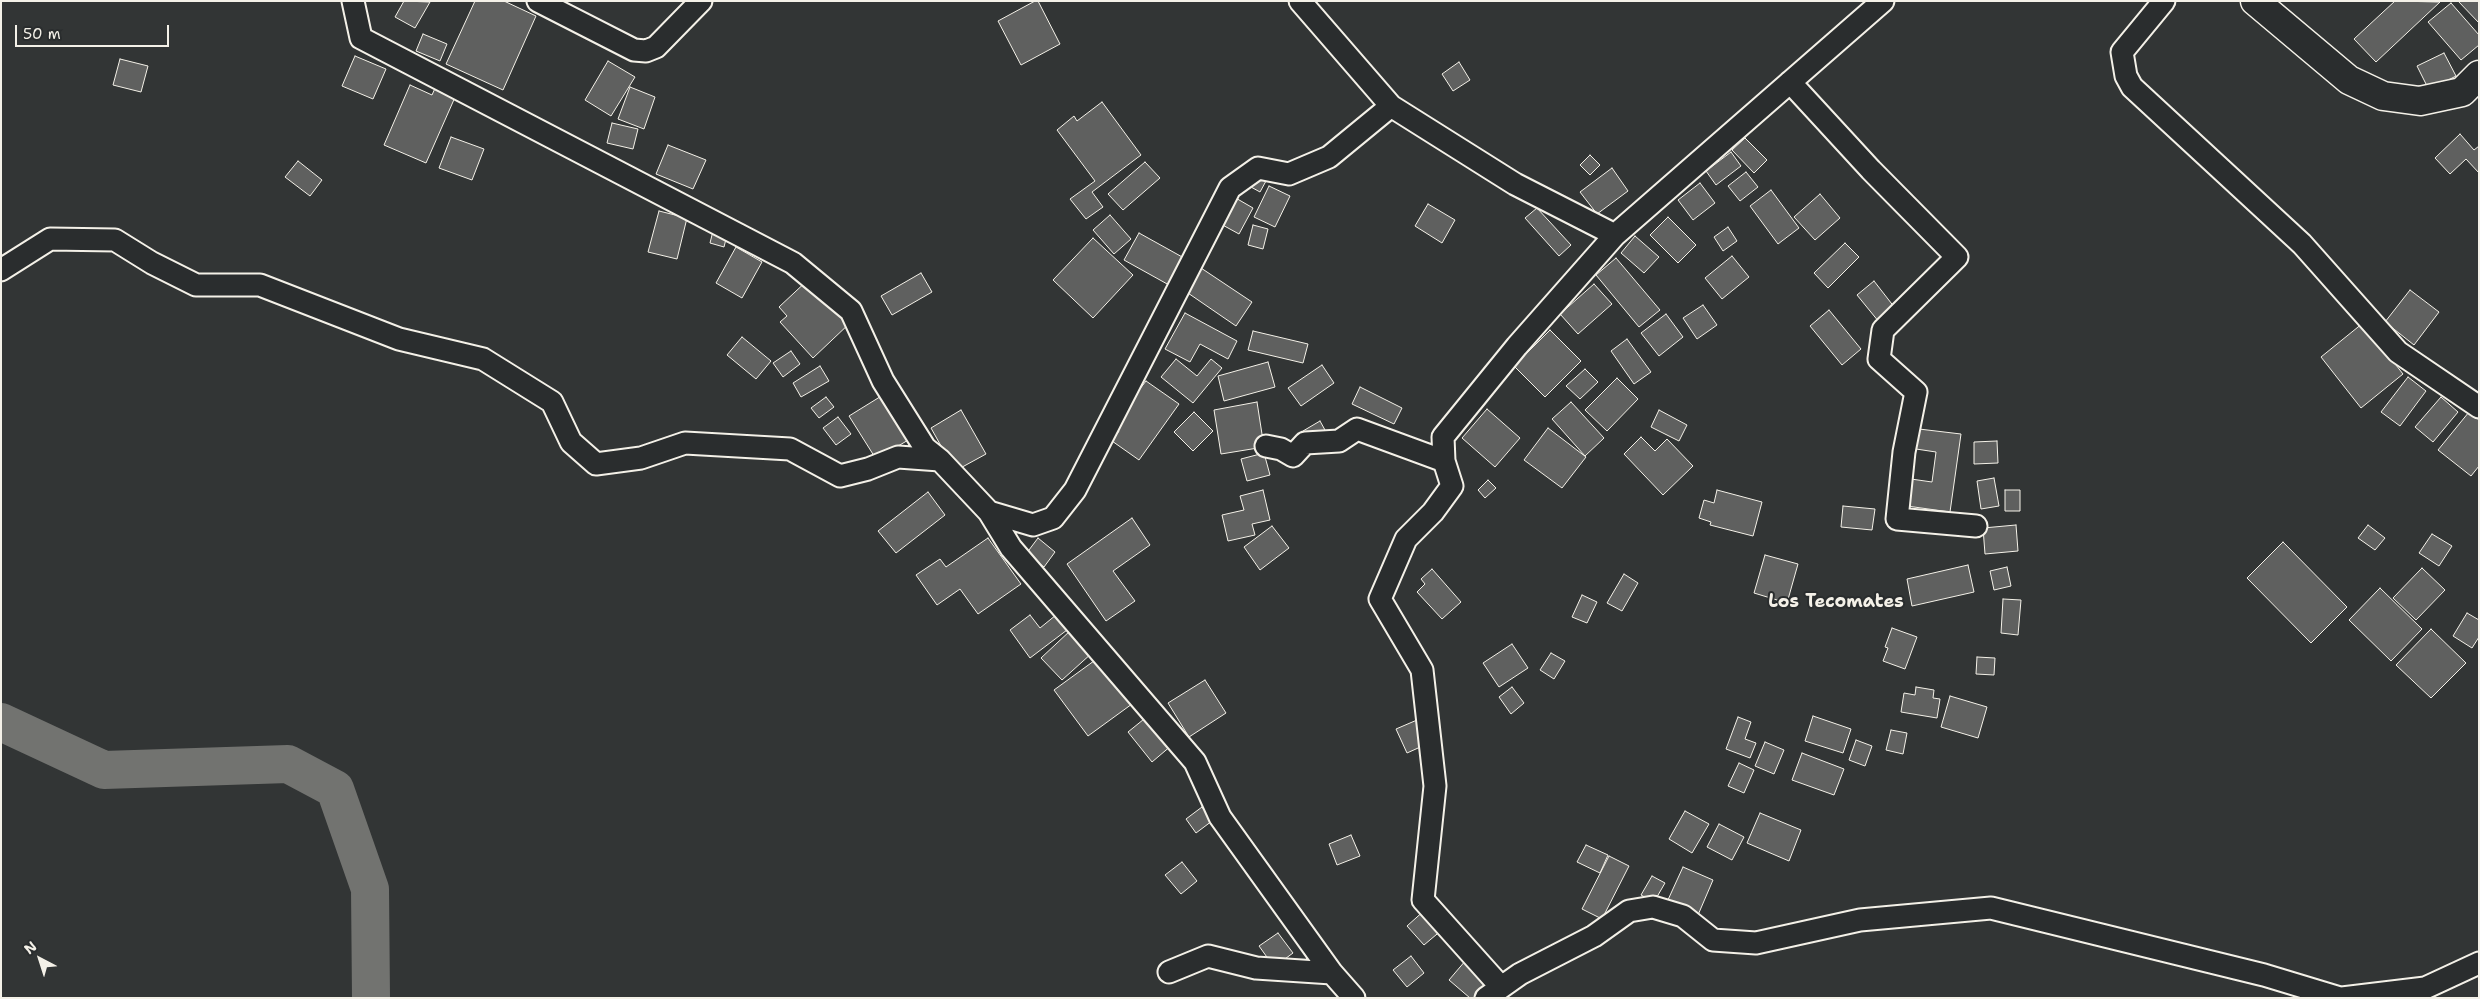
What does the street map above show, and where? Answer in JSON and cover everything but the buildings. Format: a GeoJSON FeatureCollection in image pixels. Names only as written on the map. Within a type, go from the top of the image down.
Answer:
{"type":"FeatureCollection","features":[{"type":"Feature","properties":{"kind":"main road"},"geometry":{"type":"LineString","coordinates":[[2256,1],[2349,80],[2383,96],[2420,102],[2462,92],[2479,75]]}},
{"type":"Feature","properties":{"kind":"street"},"geometry":{"type":"LineString","coordinates":[[353,1],[361,38],[793,263],[850,311],[884,381],[925,448],[940,460],[989,512],[1011,548],[1195,762],[1220,817],[1332,973],[1354,998]]}},
{"type":"Feature","properties":{"kind":"street"},"geometry":{"type":"LineString","coordinates":[[538,1],[634,50],[646,51],[656,47],[702,1]]}},
{"type":"Feature","properties":{"kind":"street"},"geometry":{"type":"LineString","coordinates":[[1300,1],[1391,106],[1515,184],[1615,235]]}},
{"type":"Feature","properties":{"kind":"street"},"geometry":{"type":"LineString","coordinates":[[1883,1],[1615,235],[1517,346],[1443,437],[1444,461],[1452,486],[1433,512],[1406,539],[1380,600],[1422,670],[1435,786],[1423,900],[1494,992],[1520,974],[1594,936],[1629,911],[1652,907],[1683,916],[1713,940],[1756,943],[1860,920],[1991,908],[2264,975],[2341,998],[2425,988],[2479,963]]}},
{"type":"Feature","properties":{"kind":"street"},"geometry":{"type":"LineString","coordinates":[[2164,1],[2122,52],[2126,76],[2132,87],[2302,244],[2398,352],[2479,408]]}},
{"type":"Feature","properties":{"kind":"street"},"geometry":{"type":"LineString","coordinates":[[1790,82],[1871,170],[1957,257],[1883,330],[1879,359],[1916,392],[1904,452],[1896,519],[1976,526]]}},
{"type":"Feature","properties":{"kind":"street"},"geometry":{"type":"LineString","coordinates":[[989,512],[1033,525],[1052,518],[1075,490],[1230,188],[1258,168],[1289,174],[1329,157],[1391,106]]}},
{"type":"Feature","properties":{"kind":"street"},"geometry":{"type":"LineString","coordinates":[[1,270],[50,239],[115,240],[152,263],[196,285],[260,285],[399,339],[483,359],[552,402],[571,442],[596,464],[641,458],[685,443],[790,449],[840,476],[868,469],[898,457],[940,460]]}},
{"type":"Feature","properties":{"kind":"street"},"geometry":{"type":"LineString","coordinates":[[1266,446],[1281,449],[1293,456],[1305,443],[1339,440],[1357,428],[1444,461]]}},
{"type":"Feature","properties":{"kind":"street"},"geometry":{"type":"LineString","coordinates":[[1169,972],[1208,956],[1256,968],[1332,973]]}},
{"type":"Feature","properties":{"kind":"waterway"},"geometry":{"type":"LineString","coordinates":[[1,722],[104,770],[288,764],[335,789],[370,889],[371,998]]}},
{"type":"Feature","properties":{"kind":"district","name":"Los Tecomates"},"geometry":{"type":"Point","coordinates":[1836,602]}}]}
